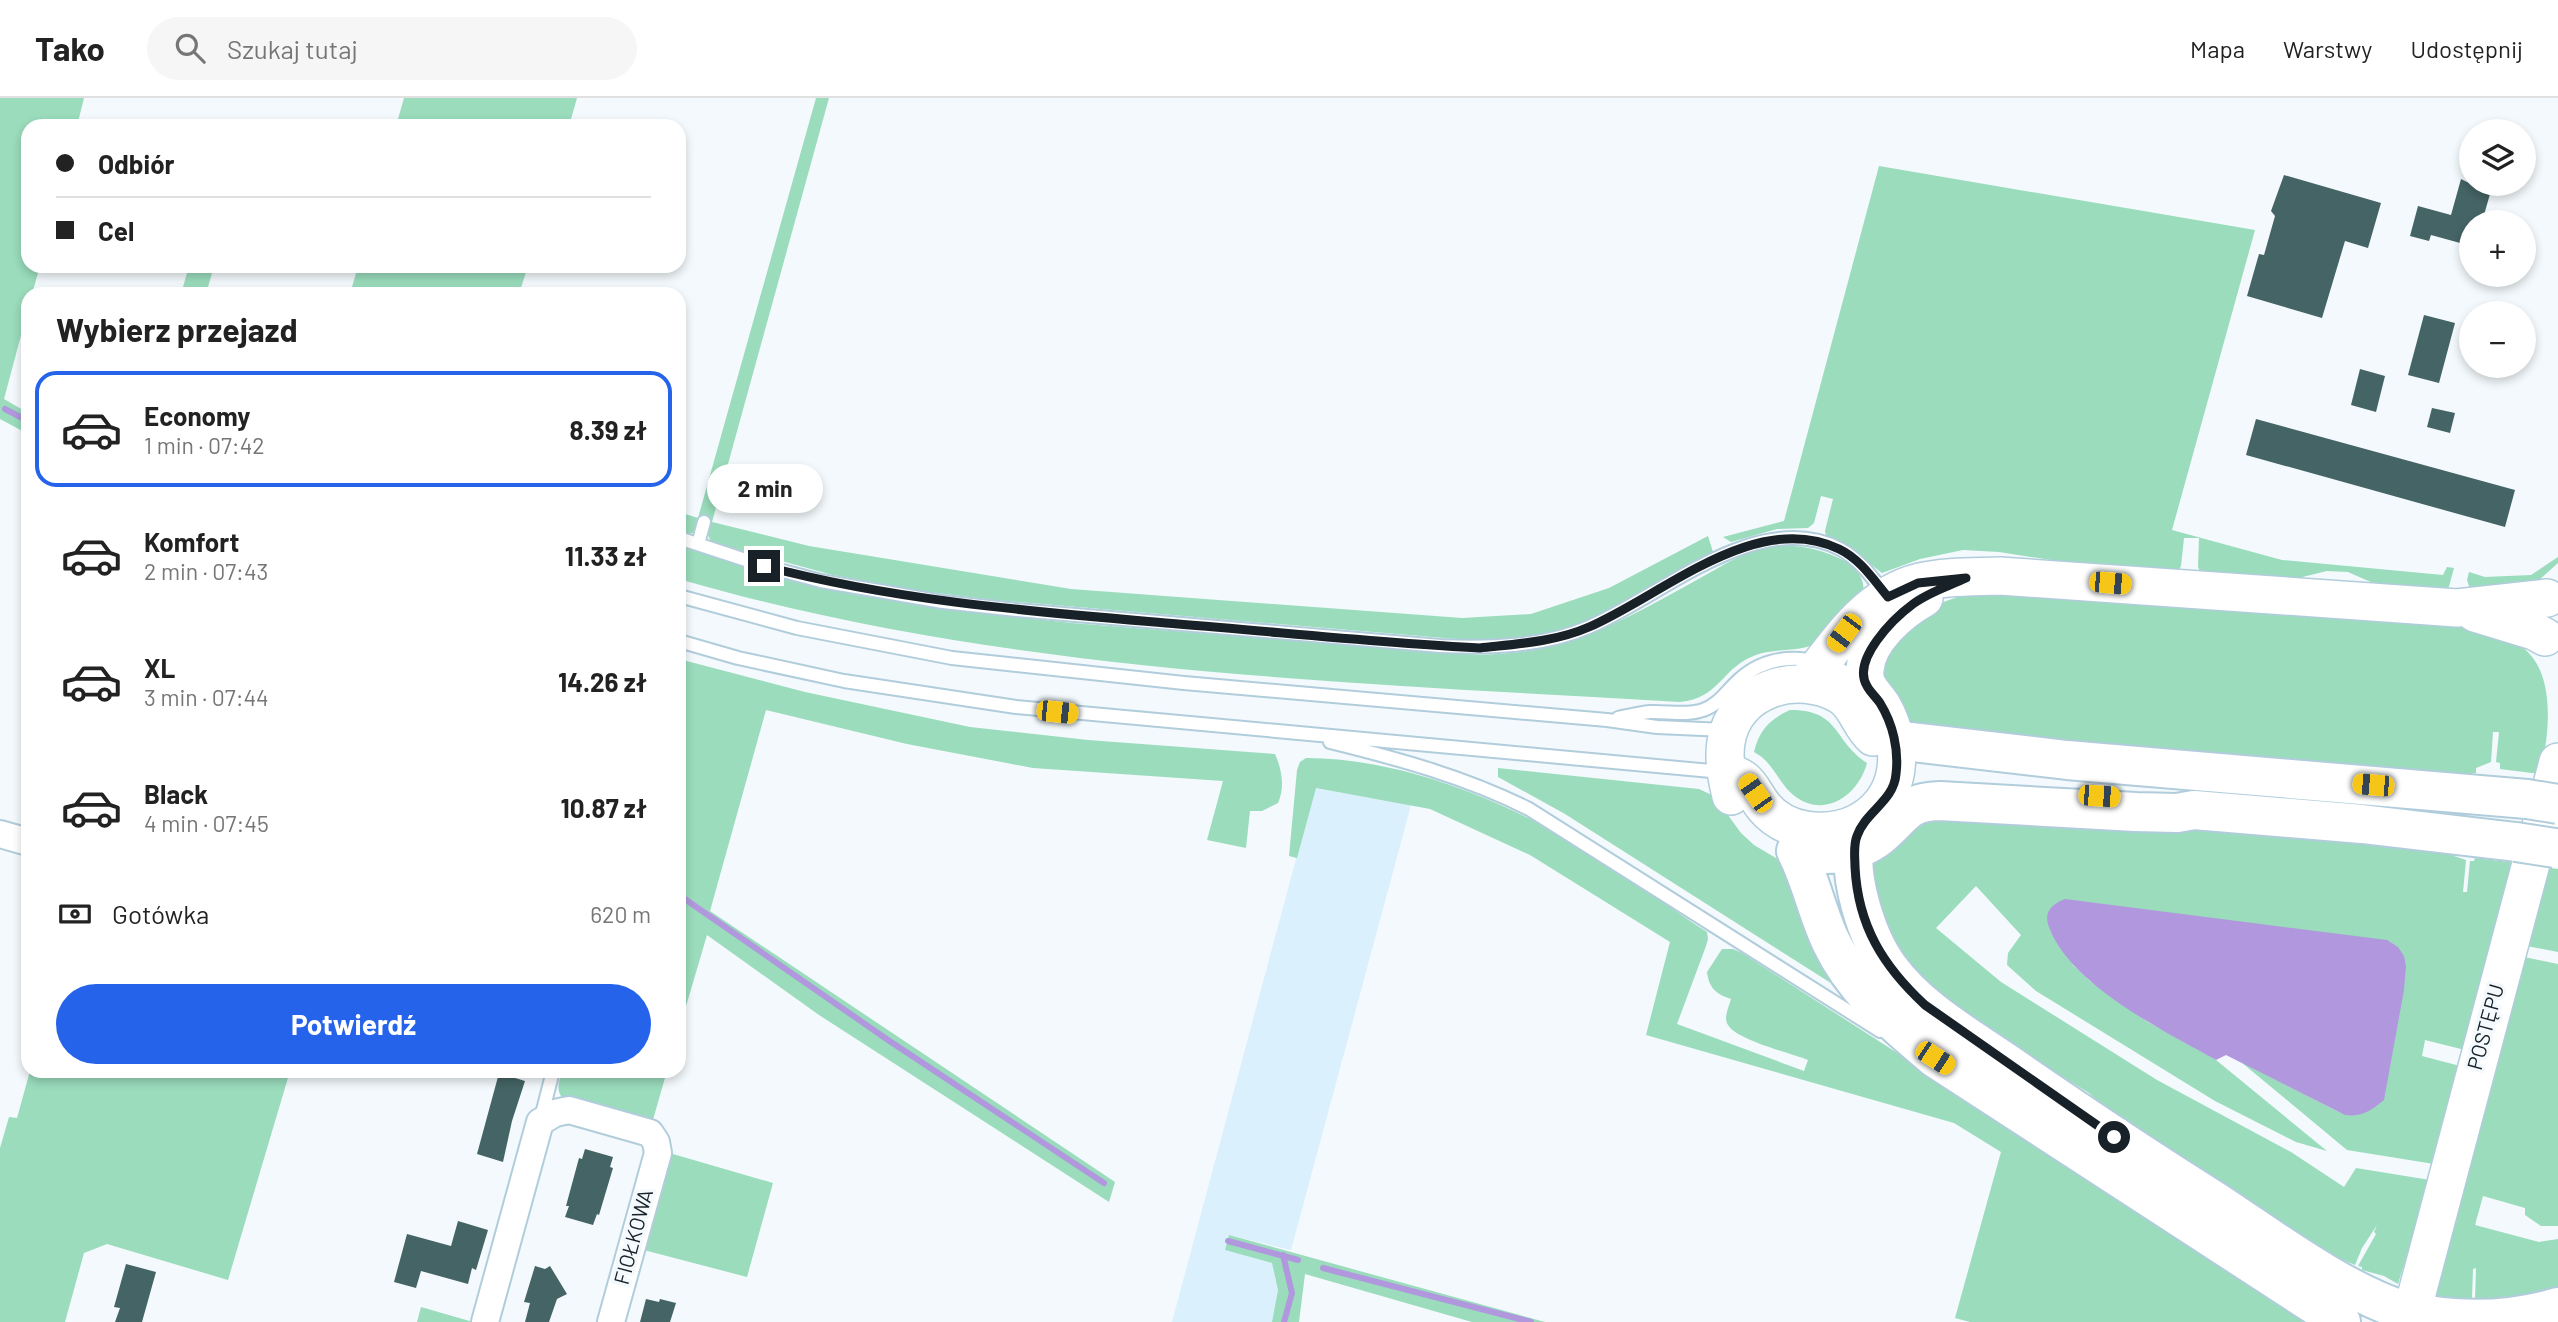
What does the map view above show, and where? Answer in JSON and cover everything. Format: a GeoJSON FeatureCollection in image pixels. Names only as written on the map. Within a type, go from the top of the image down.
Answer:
{"type":"FeatureCollection","features":[{"type":"Feature","properties":{"kind":"highway"},"geometry":{"type":"LineString","coordinates":[[1895,740],[2067,760],[2542,802]]}},
{"type":"Feature","properties":{"kind":"highway"},"geometry":{"type":"LineString","coordinates":[[1894,785],[2021,790],[2151,800],[2174,802],[2194,810]]}},
{"type":"Feature","properties":{"kind":"highway"},"geometry":{"type":"LineString","coordinates":[[1796,851],[1816,854],[1860,834],[1879,837],[1910,807],[1928,802],[2136,812],[2177,813],[2194,810],[2362,824],[2556,848]]}},
{"type":"Feature","properties":{"kind":"highway"},"geometry":{"type":"LineString","coordinates":[[1860,834],[1856,886],[1862,914],[1888,967],[1905,987],[1948,1023],[2114,1137],[2303,1258],[2378,1301],[2418,1315],[2473,1321],[2502,1320],[2558,1307]]}},
{"type":"Feature","properties":{"kind":"highway"},"geometry":{"type":"LineString","coordinates":[[1796,851],[1830,942],[1846,970],[1868,999],[1884,1014],[1935,1058],[2341,1322]]}},
{"type":"Feature","properties":{"kind":"main road"},"geometry":{"type":"LineString","coordinates":[[1796,851],[1770,840],[1745,817],[1731,796],[1725,752],[1729,731],[1741,710],[1762,693],[1814,673],[1844,633],[1862,615],[1888,597],[1918,583],[2000,576],[2457,608],[2535,631],[2552,646]]}},
{"type":"Feature","properties":{"kind":"main road"},"geometry":{"type":"LineString","coordinates":[[1726,772],[1743,778],[1774,817],[1795,827],[1834,830],[1850,827],[1860,834],[1894,785],[1896,763],[1895,740],[1887,715],[1866,685],[1866,663],[1885,629],[1914,603],[1966,578]]}},
{"type":"Feature","properties":{"kind":"main road"},"geometry":{"type":"LineString","coordinates":[[2457,608],[2552,590]]}},
{"type":"Feature","properties":{"kind":"main road"},"geometry":{"type":"LineString","coordinates":[[2552,590],[2543,612],[2552,646]]}},
{"type":"Feature","properties":{"kind":"main road"},"geometry":{"type":"LineString","coordinates":[[1814,673],[1826,689],[1853,705],[1871,735],[1879,739],[1895,740]]}},
{"type":"Feature","properties":{"kind":"main road","name":"POSTĘPU"},"geometry":{"type":"LineString","coordinates":[[2417,1293],[2515,947],[2558,762]]}},
{"type":"Feature","properties":{"kind":"street"},"geometry":{"type":"LineString","coordinates":[[0,834],[21,840]]}},
{"type":"Feature","properties":{"kind":"street","name":"FIOŁKOWA"},"geometry":{"type":"LineString","coordinates":[[540,1122],[555,1113],[569,1111],[650,1133],[656,1142],[658,1153],[611,1322]]}},
{"type":"Feature","properties":{"kind":"street"},"geometry":{"type":"LineString","coordinates":[[485,1322],[540,1122]]}},
{"type":"Feature","properties":{"kind":"lane"},"geometry":{"type":"LineString","coordinates":[[698,544],[704,522]]}},
{"type":"Feature","properties":{"kind":"lane"},"geometry":{"type":"LineString","coordinates":[[686,540],[764,566],[821,581],[943,602],[1480,648],[1532,642],[1586,629],[1724,554],[1771,539],[1819,541],[1840,549],[1862,566],[1888,597]]}},
{"type":"Feature","properties":{"kind":"lane"},"geometry":{"type":"LineString","coordinates":[[686,598],[797,628],[952,658],[1184,683],[1607,720],[1657,727],[1729,731]]}},
{"type":"Feature","properties":{"kind":"lane"},"geometry":{"type":"LineString","coordinates":[[686,643],[738,658],[831,678],[955,699],[1078,714],[1726,772]]}},
{"type":"Feature","properties":{"kind":"lane"},"geometry":{"type":"LineString","coordinates":[[1607,720],[1649,712],[1697,712],[1711,707],[1749,672],[1772,661],[1791,659],[1814,673],[1845,671],[1866,685]]}},
{"type":"Feature","properties":{"kind":"lane"},"geometry":{"type":"LineString","coordinates":[[1293,732],[1453,776],[1529,809],[1858,1018],[1935,1058]]}},
{"type":"Feature","properties":{"kind":"lane"},"geometry":{"type":"LineString","coordinates":[[540,1122],[551,1078]]}},
{"type":"Feature","properties":{"kind":"shaded area"},"geometry":{"type":"Polygon","coordinates":[[[1315,788],[1411,805],[1291,1250],[1229,1235],[1225,1250],[1272,1263],[1278,1290],[1272,1322],[1172,1322],[1315,788]]]}},
{"type":"Feature","properties":{"kind":"shaded area"},"geometry":{"type":"Polygon","coordinates":[[[2065,899],[2387,940],[2398,947],[2406,966],[2384,1100],[2366,1112],[2345,1115],[2226,1055],[2216,1060],[2146,1020],[2097,987],[2060,948],[2047,917],[2056,903],[2065,899]]]}},
{"type":"Feature","properties":{"kind":"green space"},"geometry":{"type":"Polygon","coordinates":[[[0,98],[84,98],[79,119],[21,119],[21,273],[38,273],[34,287],[21,287],[21,335],[4,399],[21,409],[21,430],[0,419],[0,98]]]}},
{"type":"Feature","properties":{"kind":"green space"},"geometry":{"type":"Polygon","coordinates":[[[404,98],[577,98],[571,119],[398,119],[404,98]]]}},
{"type":"Feature","properties":{"kind":"green space"},"geometry":{"type":"Polygon","coordinates":[[[816,98],[829,98],[712,522],[809,546],[1071,589],[1462,618],[1531,614],[1609,588],[1708,536],[1713,552],[1639,596],[1583,622],[1529,635],[1468,640],[994,600],[921,591],[833,575],[711,542],[708,535],[711,522],[698,518],[816,98]]]}},
{"type":"Feature","properties":{"kind":"green space"},"geometry":{"type":"Polygon","coordinates":[[[1879,166],[2255,230],[2172,530],[2282,560],[2443,575],[2447,567],[2454,568],[2448,590],[2380,586],[2348,572],[2327,571],[2290,580],[2201,574],[2198,567],[2199,538],[2184,538],[2178,572],[1963,550],[1920,559],[1882,573],[1844,544],[1826,536],[1833,499],[1821,496],[1814,523],[1808,528],[1777,529],[1731,542],[1723,537],[1784,521],[1879,166]]]}},
{"type":"Feature","properties":{"kind":"green space"},"geometry":{"type":"Polygon","coordinates":[[[187,273],[212,273],[208,287],[183,287],[187,273]]]}},
{"type":"Feature","properties":{"kind":"green space"},"geometry":{"type":"Polygon","coordinates":[[[356,273],[526,273],[521,287],[352,287],[356,273]]]}},
{"type":"Feature","properties":{"kind":"green space"},"geometry":{"type":"Polygon","coordinates":[[[686,514],[698,518],[693,533],[686,534],[686,514]]]}},
{"type":"Feature","properties":{"kind":"green space"},"geometry":{"type":"Polygon","coordinates":[[[1775,546],[1815,549],[1834,556],[1856,570],[1864,589],[1863,594],[1819,641],[1801,648],[1756,655],[1735,667],[1704,695],[1680,702],[1428,688],[1175,668],[1050,654],[925,635],[801,610],[686,581],[686,548],[802,583],[856,595],[959,611],[1072,623],[1478,655],[1532,650],[1583,637],[1644,609],[1733,560],[1775,546]]]}},
{"type":"Feature","properties":{"kind":"green space"},"geometry":{"type":"Polygon","coordinates":[[[2558,557],[2558,563],[2538,581],[2470,589],[2467,580],[2469,572],[2485,577],[2531,575],[2558,557]]]}},
{"type":"Feature","properties":{"kind":"green space"},"geometry":{"type":"Polygon","coordinates":[[[2001,591],[2452,621],[2491,633],[2514,642],[2528,652],[2538,666],[2544,683],[2548,720],[2540,774],[2500,769],[2500,763],[2496,762],[2499,732],[2493,732],[2491,762],[2476,768],[2476,773],[2442,779],[2047,742],[1909,722],[1882,684],[1881,656],[1935,605],[1966,594],[2001,591]]]}},
{"type":"Feature","properties":{"kind":"green space"},"geometry":{"type":"Polygon","coordinates":[[[686,661],[805,692],[970,727],[1088,740],[1275,754],[1279,766],[1282,778],[1278,803],[1262,811],[1250,811],[1246,848],[1207,840],[1223,781],[1033,768],[907,744],[766,710],[710,911],[1115,1182],[1109,1202],[819,1015],[707,935],[686,1006],[686,661]]]}},
{"type":"Feature","properties":{"kind":"green space"},"geometry":{"type":"Polygon","coordinates":[[[1790,710],[1807,711],[1828,721],[1847,745],[1867,763],[1862,776],[1845,796],[1823,805],[1799,799],[1787,789],[1765,760],[1754,752],[1766,726],[1790,710]]]}},
{"type":"Feature","properties":{"kind":"green space"},"geometry":{"type":"Polygon","coordinates":[[[1306,758],[1361,762],[1417,775],[1497,803],[1546,827],[1593,855],[1707,932],[1706,946],[1677,1024],[1804,1071],[1808,1060],[1753,1041],[1733,1031],[1728,1025],[1726,1016],[1731,999],[1714,990],[1707,972],[1722,949],[1733,949],[1742,953],[2315,1322],[1970,1322],[1955,1318],[2001,1152],[1954,1123],[1646,1035],[1670,942],[1530,855],[1430,809],[1316,788],[1297,858],[1289,856],[1297,770],[1300,762],[1306,758]]]}},
{"type":"Feature","properties":{"kind":"green space"},"geometry":{"type":"Polygon","coordinates":[[[1498,768],[1699,789],[1714,796],[1741,833],[1754,845],[1786,864],[1834,985],[1565,814],[1498,777],[1498,768]]]}},
{"type":"Feature","properties":{"kind":"green space"},"geometry":{"type":"Polygon","coordinates":[[[1920,816],[2239,830],[2453,851],[2454,856],[2466,860],[2463,892],[2467,892],[2470,861],[2475,858],[2517,863],[2465,1050],[2425,1040],[2422,1056],[2460,1066],[2434,1164],[2347,1150],[2241,1062],[2345,1115],[2072,964],[2090,981],[2148,1022],[2216,1060],[2327,1151],[2296,1142],[2215,1101],[2036,991],[2007,965],[2008,953],[2021,935],[1976,886],[1936,928],[2001,982],[2157,1080],[2291,1152],[2344,1187],[2356,1168],[2430,1180],[2398,1284],[2358,1266],[2376,1234],[2374,1232],[2377,1225],[2355,1265],[2343,1260],[2339,1268],[2140,1140],[2089,1093],[1945,1003],[1911,973],[1879,916],[1872,861],[1920,816]]]}},
{"type":"Feature","properties":{"kind":"green space"},"geometry":{"type":"Polygon","coordinates":[[[2550,868],[2558,869],[2558,952],[2527,946],[2550,868]]]}},
{"type":"Feature","properties":{"kind":"green space"},"geometry":{"type":"Polygon","coordinates":[[[2524,957],[2558,964],[2558,1226],[2541,1226],[2525,1215],[2525,1208],[2483,1196],[2475,1225],[2539,1242],[2558,1239],[2558,1296],[2475,1300],[2476,1268],[2473,1269],[2472,1298],[2467,1300],[2433,1297],[2524,957]]]}},
{"type":"Feature","properties":{"kind":"green space"},"geometry":{"type":"Polygon","coordinates":[[[28,1078],[288,1078],[228,1280],[107,1244],[84,1253],[65,1322],[0,1322],[0,1148],[9,1117],[17,1118],[28,1078]]]}},
{"type":"Feature","properties":{"kind":"green space"},"geometry":{"type":"Polygon","coordinates":[[[560,1078],[665,1078],[652,1123],[564,1099],[559,1090],[560,1078]]]}},
{"type":"Feature","properties":{"kind":"green space"},"geometry":{"type":"Polygon","coordinates":[[[666,1152],[773,1183],[747,1277],[640,1249],[666,1152]]]}},
{"type":"Feature","properties":{"kind":"green space"},"geometry":{"type":"Polygon","coordinates":[[[1229,1235],[1545,1322],[1472,1322],[1305,1274],[1299,1322],[1272,1322],[1278,1290],[1272,1263],[1225,1250],[1229,1235]]]}},
{"type":"Feature","properties":{"kind":"green space"},"geometry":{"type":"Polygon","coordinates":[[[421,1307],[473,1322],[417,1322],[421,1307]]]}},
{"type":"Feature","properties":{"kind":"building"},"geometry":{"type":"Polygon","coordinates":[[[2284,175],[2381,203],[2368,248],[2345,241],[2322,318],[2247,296],[2259,254],[2264,255],[2275,216],[2271,211],[2284,175]]]}},
{"type":"Feature","properties":{"kind":"building"},"geometry":{"type":"Polygon","coordinates":[[[2459,186],[2459,196],[2489,196],[2485,210],[2459,210],[2459,243],[2431,235],[2429,241],[2410,236],[2418,206],[2451,215],[2459,186]]]}},
{"type":"Feature","properties":{"kind":"building"},"geometry":{"type":"Polygon","coordinates":[[[2424,315],[2455,323],[2439,383],[2408,375],[2424,315]]]}},
{"type":"Feature","properties":{"kind":"building"},"geometry":{"type":"Polygon","coordinates":[[[2360,369],[2385,376],[2376,412],[2351,405],[2360,369]]]}},
{"type":"Feature","properties":{"kind":"building"},"geometry":{"type":"Polygon","coordinates":[[[2432,408],[2455,413],[2450,433],[2427,427],[2432,408]]]}},
{"type":"Feature","properties":{"kind":"building"},"geometry":{"type":"Polygon","coordinates":[[[2256,419],[2515,490],[2505,527],[2246,455],[2256,419]]]}},
{"type":"Feature","properties":{"kind":"building"},"geometry":{"type":"Polygon","coordinates":[[[498,1078],[525,1081],[503,1162],[477,1154],[498,1078]]]}},
{"type":"Feature","properties":{"kind":"building"},"geometry":{"type":"Polygon","coordinates":[[[585,1149],[613,1157],[610,1167],[613,1168],[599,1215],[597,1214],[593,1225],[565,1217],[579,1158],[582,1159],[585,1149]]]}},
{"type":"Feature","properties":{"kind":"building"},"geometry":{"type":"Polygon","coordinates":[[[458,1221],[488,1230],[476,1270],[472,1268],[468,1284],[421,1271],[416,1288],[394,1282],[407,1234],[451,1246],[458,1221]]]}},
{"type":"Feature","properties":{"kind":"building"},"geometry":{"type":"Polygon","coordinates":[[[126,1264],[156,1272],[142,1322],[115,1322],[120,1308],[114,1307],[126,1264]]]}},
{"type":"Feature","properties":{"kind":"building"},"geometry":{"type":"Polygon","coordinates":[[[535,1266],[545,1269],[550,1266],[567,1294],[557,1299],[549,1322],[525,1322],[530,1303],[524,1302],[535,1266]]]}},
{"type":"Feature","properties":{"kind":"building"},"geometry":{"type":"Polygon","coordinates":[[[646,1299],[676,1303],[670,1322],[640,1322],[646,1299]]]}},
{"type":"Feature","properties":{"kind":"waterway"},"geometry":{"type":"LineString","coordinates":[[5,409],[21,417]]}},
{"type":"Feature","properties":{"kind":"waterway"},"geometry":{"type":"LineString","coordinates":[[686,900],[888,1040],[1104,1183]]}},
{"type":"Feature","properties":{"kind":"waterway"},"geometry":{"type":"LineString","coordinates":[[1228,1241],[1298,1260]]}},
{"type":"Feature","properties":{"kind":"waterway"},"geometry":{"type":"LineString","coordinates":[[1283,1255],[1292,1293],[1284,1322]]}},
{"type":"Feature","properties":{"kind":"waterway"},"geometry":{"type":"LineString","coordinates":[[1323,1268],[1531,1322]]}},
{"type":"Feature","properties":{"kind":"route"},"geometry":{"type":"LineString","coordinates":[[764,566],[821,581],[943,602],[1480,648],[1532,642],[1586,629],[1724,554],[1771,539],[1819,541],[1840,549],[1868,572],[1888,597],[1905,587],[1930,580],[1966,578],[1914,603],[1885,629],[1866,663],[1866,685],[1887,715],[1895,740],[1896,777],[1883,802],[1866,819],[1856,836],[1856,886],[1862,914],[1888,967],[1925,1005],[2114,1137]]}}]}
